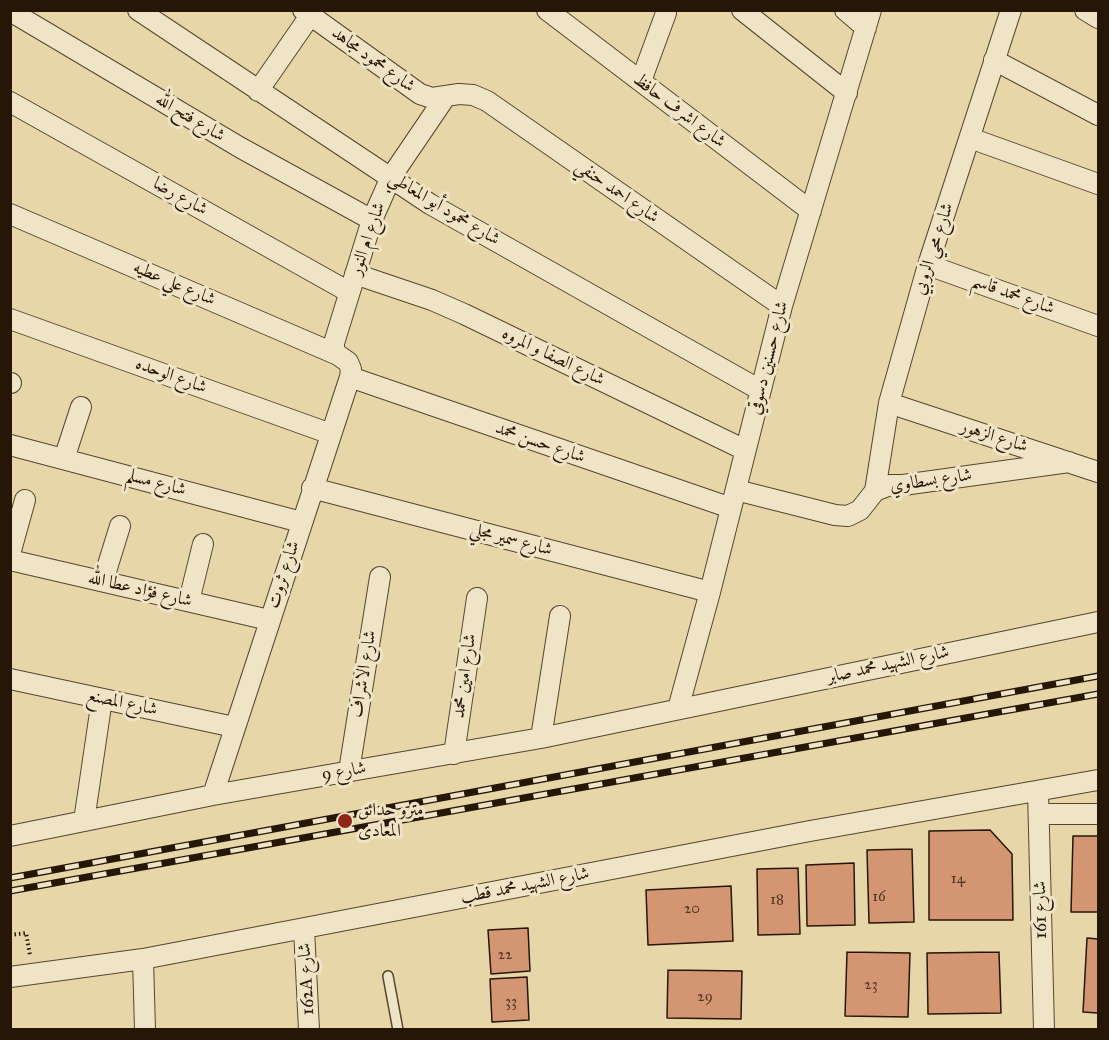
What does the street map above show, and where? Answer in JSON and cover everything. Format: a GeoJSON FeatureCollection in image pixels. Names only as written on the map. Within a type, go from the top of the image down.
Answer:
{"type":"FeatureCollection","features":[{"type":"Feature","properties":{"kind":"street","name":"شارع محمود أبو المعاطي"},"geometry":{"type":"LineString","coordinates":[[138,10],[430,204],[760,390]]}},
{"type":"Feature","properties":{"kind":"street","name":"شارع اشرف حافظ"},"geometry":{"type":"LineString","coordinates":[[547,10],[811,211]]}},
{"type":"Feature","properties":{"kind":"street"},"geometry":{"type":"LineString","coordinates":[[742,10],[847,93]]}},
{"type":"Feature","properties":{"kind":"street"},"geometry":{"type":"LineString","coordinates":[[845,10],[868,19]]}},
{"type":"Feature","properties":{"kind":"street","name":"شارع محي الروبي"},"geometry":{"type":"LineString","coordinates":[[875,491],[889,403],[928,265],[1011,10]]}},
{"type":"Feature","properties":{"kind":"street","name":"شارع فتح الله"},"geometry":{"type":"LineString","coordinates":[[10,11],[241,148],[372,220]]}},
{"type":"Feature","properties":{"kind":"street"},"geometry":{"type":"LineString","coordinates":[[258,91],[309,12]]}},
{"type":"Feature","properties":{"kind":"street","name":"شارع محمود مجاهد"},"geometry":{"type":"LineString","coordinates":[[309,12],[420,94],[432,98],[446,96]]}},
{"type":"Feature","properties":{"kind":"street"},"geometry":{"type":"LineString","coordinates":[[641,81],[666,14]]}},
{"type":"Feature","properties":{"kind":"street","name":"شارع حسنين دسوقي"},"geometry":{"type":"LineString","coordinates":[[678,709],[782,306],[868,19]]}},
{"type":"Feature","properties":{"kind":"street"},"geometry":{"type":"LineString","coordinates":[[994,60],[1098,115]]}},
{"type":"Feature","properties":{"kind":"street","name":"شارع احمد حنفي"},"geometry":{"type":"LineString","coordinates":[[446,96],[473,95],[487,101],[782,306]]}},
{"type":"Feature","properties":{"kind":"street","name":"شارع ام النور"},"geometry":{"type":"LineString","coordinates":[[341,356],[334,350],[334,343],[372,220],[391,177],[446,96]]}},
{"type":"Feature","properties":{"kind":"street","name":"شارع رضا"},"geometry":{"type":"LineString","coordinates":[[10,102],[352,283]]}},
{"type":"Feature","properties":{"kind":"street"},"geometry":{"type":"LineString","coordinates":[[970,138],[1098,184]]}},
{"type":"Feature","properties":{"kind":"street","name":"شارع علي عطيه"},"geometry":{"type":"LineString","coordinates":[[10,214],[341,356]]}},
{"type":"Feature","properties":{"kind":"street","name":"شارع محمد قاسم"},"geometry":{"type":"LineString","coordinates":[[928,265],[1098,326]]}},
{"type":"Feature","properties":{"kind":"street","name":"شارع الصفا و المروه"},"geometry":{"type":"LineString","coordinates":[[352,283],[432,300],[745,450]]}},
{"type":"Feature","properties":{"kind":"street","name":"شارع الوحده"},"geometry":{"type":"LineString","coordinates":[[10,319],[331,434]]}},
{"type":"Feature","properties":{"kind":"street"},"geometry":{"type":"LineString","coordinates":[[341,356],[351,369],[350,377]]}},
{"type":"Feature","properties":{"kind":"street","name":"شارع ثروت"},"geometry":{"type":"LineString","coordinates":[[213,795],[350,377]]}},
{"type":"Feature","properties":{"kind":"street","name":"شارع حسن محمد"},"geometry":{"type":"LineString","coordinates":[[350,377],[733,499]]}},
{"type":"Feature","properties":{"kind":"street","name":"شارع الزهور"},"geometry":{"type":"LineString","coordinates":[[889,403],[1098,472]]}},
{"type":"Feature","properties":{"kind":"street"},"geometry":{"type":"LineString","coordinates":[[63,459],[81,407]]}},
{"type":"Feature","properties":{"kind":"street","name":"شارع مسلم"},"geometry":{"type":"LineString","coordinates":[[10,445],[301,522]]}},
{"type":"Feature","properties":{"kind":"street","name":"شارع بسطاوي"},"geometry":{"type":"LineString","coordinates":[[733,499],[848,516],[860,510],[875,491],[890,485],[1069,462]]}},
{"type":"Feature","properties":{"kind":"street","name":"شارع سمير مجلي"},"geometry":{"type":"LineString","coordinates":[[312,488],[710,592]]}},
{"type":"Feature","properties":{"kind":"street"},"geometry":{"type":"LineString","coordinates":[[10,554],[25,500]]}},
{"type":"Feature","properties":{"kind":"street"},"geometry":{"type":"LineString","coordinates":[[103,581],[120,526]]}},
{"type":"Feature","properties":{"kind":"street"},"geometry":{"type":"LineString","coordinates":[[189,601],[203,544]]}},
{"type":"Feature","properties":{"kind":"street","name":"شارع فؤاد عطا الله"},"geometry":{"type":"LineString","coordinates":[[10,560],[269,620]]}},
{"type":"Feature","properties":{"kind":"street","name":"شارع الاشراف"},"geometry":{"type":"LineString","coordinates":[[349,771],[380,577]]}},
{"type":"Feature","properties":{"kind":"street","name":"شارع امين محمد"},"geometry":{"type":"LineString","coordinates":[[454,754],[477,598]]}},
{"type":"Feature","properties":{"kind":"street"},"geometry":{"type":"LineString","coordinates":[[541,738],[560,616]]}},
{"type":"Feature","properties":{"kind":"street","name":"شارع الشهيد محمد صابر"},"geometry":{"type":"LineString","coordinates":[[678,709],[1098,622]]}},
{"type":"Feature","properties":{"kind":"street","name":"شارع المصنع"},"geometry":{"type":"LineString","coordinates":[[10,679],[234,727]]}},
{"type":"Feature","properties":{"kind":"street"},"geometry":{"type":"LineString","coordinates":[[84,821],[102,699]]}},
{"type":"Feature","properties":{"kind":"street","name":"شارع 9"},"geometry":{"type":"LineString","coordinates":[[10,836],[213,795],[541,738],[678,709]]}},
{"type":"Feature","properties":{"kind":"street","name":"شارع الشهيد محمد قطب"},"geometry":{"type":"LineString","coordinates":[[10,977],[143,958],[810,831],[1098,780]]}},
{"type":"Feature","properties":{"kind":"street","name":"شارع 161"},"geometry":{"type":"LineString","coordinates":[[1038,791],[1044,1029]]}},
{"type":"Feature","properties":{"kind":"street"},"geometry":{"type":"LineString","coordinates":[[1039,814],[1098,814]]}},
{"type":"Feature","properties":{"kind":"street","name":"162A شارع"},"geometry":{"type":"LineString","coordinates":[[304,928],[309,1029]]}},
{"type":"Feature","properties":{"kind":"street"},"geometry":{"type":"LineString","coordinates":[[143,958],[145,1029]]}},
{"type":"Feature","properties":{"kind":"lane"},"geometry":{"type":"LineString","coordinates":[[388,976],[398,1029]]}},
{"type":"Feature","properties":{"kind":"path"},"geometry":{"type":"LineString","coordinates":[[10,935],[26,933]]}},
{"type":"Feature","properties":{"kind":"building"},"geometry":{"type":"Polygon","coordinates":[[[990,830],[1012,854],[1013,920],[929,920],[929,831],[990,830]]]}},
{"type":"Feature","properties":{"kind":"building"},"geometry":{"type":"Polygon","coordinates":[[[1073,836],[1098,836],[1098,912],[1071,912],[1073,836]]]}},
{"type":"Feature","properties":{"kind":"building"},"geometry":{"type":"Polygon","coordinates":[[[912,849],[914,922],[869,923],[867,850],[912,849]]]}},
{"type":"Feature","properties":{"kind":"building"},"geometry":{"type":"Polygon","coordinates":[[[854,863],[855,925],[807,926],[806,865],[854,863]]]}},
{"type":"Feature","properties":{"kind":"building"},"geometry":{"type":"Polygon","coordinates":[[[798,868],[800,934],[758,935],[757,869],[798,868]]]}},
{"type":"Feature","properties":{"kind":"building"},"geometry":{"type":"Polygon","coordinates":[[[731,886],[733,941],[648,945],[646,890],[731,886]]]}},
{"type":"Feature","properties":{"kind":"building"},"geometry":{"type":"Polygon","coordinates":[[[528,928],[530,971],[491,974],[488,930],[528,928]]]}},
{"type":"Feature","properties":{"kind":"building"},"geometry":{"type":"Polygon","coordinates":[[[1087,938],[1098,939],[1098,1013],[1083,1012],[1087,938]]]}},
{"type":"Feature","properties":{"kind":"building"},"geometry":{"type":"Polygon","coordinates":[[[847,952],[910,953],[908,1017],[845,1016],[847,952]]]}},
{"type":"Feature","properties":{"kind":"building"},"geometry":{"type":"Polygon","coordinates":[[[999,952],[1001,1013],[928,1014],[927,953],[999,952]]]}},
{"type":"Feature","properties":{"kind":"building"},"geometry":{"type":"Polygon","coordinates":[[[668,970],[742,971],[741,1019],[667,1018],[668,970]]]}},
{"type":"Feature","properties":{"kind":"building"},"geometry":{"type":"Polygon","coordinates":[[[527,977],[529,1020],[492,1022],[490,979],[527,977]]]}},
{"type":"Feature","properties":{"kind":"railway"},"geometry":{"type":"LineString","coordinates":[[10,878],[1098,676]]}},
{"type":"Feature","properties":{"kind":"railway"},"geometry":{"type":"LineString","coordinates":[[10,891],[1098,694]]}},
{"type":"Feature","properties":{"kind":"place","name":"مترو حدائق المعادى"},"geometry":{"type":"Point","coordinates":[345,821]}}]}
